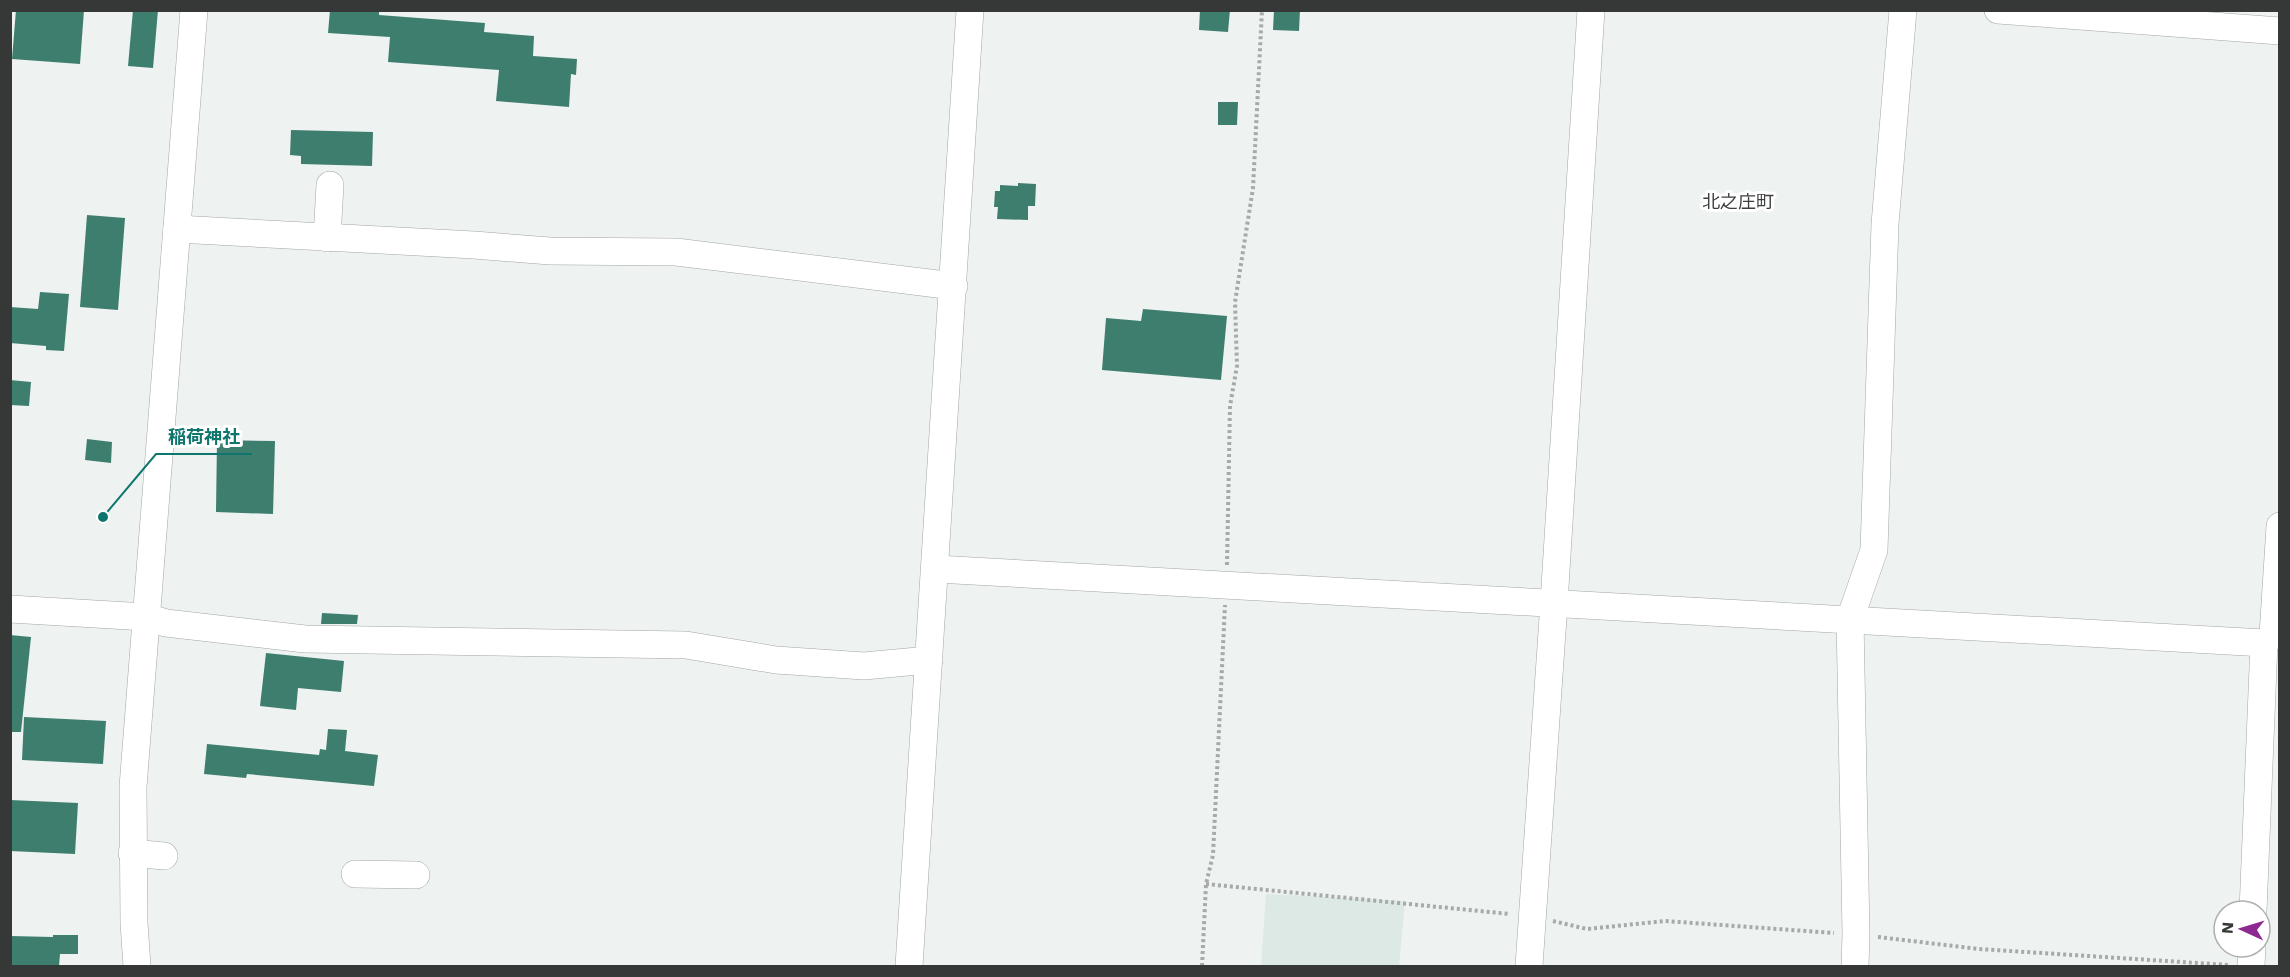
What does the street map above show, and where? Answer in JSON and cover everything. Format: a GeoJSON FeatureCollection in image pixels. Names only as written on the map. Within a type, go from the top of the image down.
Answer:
{"type":"FeatureCollection","features":[{"type":"Feature","properties":{"kind":"street"},"geometry":{"type":"LineString","coordinates":[[137,966],[132,853],[133,787],[194,10]]}},
{"type":"Feature","properties":{"kind":"street"},"geometry":{"type":"LineString","coordinates":[[909,966],[970,10]]}},
{"type":"Feature","properties":{"kind":"street"},"geometry":{"type":"LineString","coordinates":[[1529,966],[1591,10]]}},
{"type":"Feature","properties":{"kind":"street"},"geometry":{"type":"LineString","coordinates":[[1855,966],[1850,619],[1874,550],[1885,224],[1903,10]]}},
{"type":"Feature","properties":{"kind":"street"},"geometry":{"type":"LineString","coordinates":[[1998,10],[2280,31]]}},
{"type":"Feature","properties":{"kind":"street"},"geometry":{"type":"LineString","coordinates":[[327,238],[330,185]]}},
{"type":"Feature","properties":{"kind":"street"},"geometry":{"type":"LineString","coordinates":[[177,230],[550,251],[676,252],[954,286]]}},
{"type":"Feature","properties":{"kind":"street"},"geometry":{"type":"LineString","coordinates":[[2254,899],[2280,526]]}},
{"type":"Feature","properties":{"kind":"street"},"geometry":{"type":"LineString","coordinates":[[936,569],[1850,619],[2272,638]]}},
{"type":"Feature","properties":{"kind":"street"},"geometry":{"type":"LineString","coordinates":[[10,609],[146,617],[165,622],[305,639],[686,645],[776,660],[864,666],[929,660]]}},
{"type":"Feature","properties":{"kind":"street"},"geometry":{"type":"LineString","coordinates":[[132,853],[164,856]]}},
{"type":"Feature","properties":{"kind":"street"},"geometry":{"type":"LineString","coordinates":[[355,874],[416,875]]}},
{"type":"Feature","properties":{"kind":"path"},"geometry":{"type":"LineString","coordinates":[[1202,966],[1206,884],[1213,855],[1226,585],[1230,406],[1237,366],[1235,302],[1253,188],[1262,10]]}},
{"type":"Feature","properties":{"kind":"path"},"geometry":{"type":"LineString","coordinates":[[1206,884],[1533,916],[1587,929],[1665,921],[1856,934],[1979,949],[2242,966]]}},
{"type":"Feature","properties":{"kind":"shaded area"},"geometry":{"type":"Polygon","coordinates":[[[1266,894],[1405,901],[1399,966],[1261,966],[1266,894]]]}},
{"type":"Feature","properties":{"kind":"building"},"geometry":{"type":"Polygon","coordinates":[[[16,10],[84,10],[80,64],[12,59],[16,10]]]}},
{"type":"Feature","properties":{"kind":"building"},"geometry":{"type":"Polygon","coordinates":[[[133,10],[158,10],[153,68],[128,66],[133,10]]]}},
{"type":"Feature","properties":{"kind":"building"},"geometry":{"type":"Polygon","coordinates":[[[330,10],[379,10],[379,15],[485,23],[484,32],[534,36],[533,56],[577,59],[576,75],[571,74],[569,107],[496,101],[499,70],[388,62],[390,37],[328,33],[330,10]]]}},
{"type":"Feature","properties":{"kind":"building"},"geometry":{"type":"Polygon","coordinates":[[[1200,10],[1230,10],[1228,32],[1199,30],[1200,10]]]}},
{"type":"Feature","properties":{"kind":"building"},"geometry":{"type":"Polygon","coordinates":[[[1274,10],[1300,10],[1299,31],[1273,30],[1274,10]]]}},
{"type":"Feature","properties":{"kind":"building"},"geometry":{"type":"Polygon","coordinates":[[[1218,102],[1238,102],[1237,125],[1218,125],[1218,102]]]}},
{"type":"Feature","properties":{"kind":"building"},"geometry":{"type":"Polygon","coordinates":[[[291,130],[373,132],[372,166],[301,164],[301,156],[290,155],[291,130]]]}},
{"type":"Feature","properties":{"kind":"building"},"geometry":{"type":"Polygon","coordinates":[[[1018,183],[1036,184],[1035,206],[1028,206],[1028,220],[997,219],[998,207],[994,207],[995,191],[1000,191],[1000,185],[1018,186],[1018,183]]]}},
{"type":"Feature","properties":{"kind":"building"},"geometry":{"type":"Polygon","coordinates":[[[87,215],[125,218],[118,310],[80,307],[87,215]]]}},
{"type":"Feature","properties":{"kind":"building"},"geometry":{"type":"Polygon","coordinates":[[[40,292],[69,294],[64,351],[46,350],[46,346],[10,343],[10,307],[38,309],[40,292]]]}},
{"type":"Feature","properties":{"kind":"building"},"geometry":{"type":"Polygon","coordinates":[[[1143,309],[1227,316],[1221,380],[1102,370],[1106,318],[1141,321],[1143,309]]]}},
{"type":"Feature","properties":{"kind":"building"},"geometry":{"type":"Polygon","coordinates":[[[10,380],[31,382],[29,406],[10,405],[10,380]]]}},
{"type":"Feature","properties":{"kind":"building"},"geometry":{"type":"Polygon","coordinates":[[[87,439],[112,442],[111,463],[85,460],[87,439]]]}},
{"type":"Feature","properties":{"kind":"building"},"geometry":{"type":"Polygon","coordinates":[[[217,440],[275,441],[273,514],[216,512],[217,440]]]}},
{"type":"Feature","properties":{"kind":"building"},"geometry":{"type":"Polygon","coordinates":[[[322,613],[358,615],[357,624],[321,624],[322,613]]]}},
{"type":"Feature","properties":{"kind":"building"},"geometry":{"type":"Polygon","coordinates":[[[10,635],[31,637],[21,732],[10,732],[10,635]]]}},
{"type":"Feature","properties":{"kind":"building"},"geometry":{"type":"Polygon","coordinates":[[[266,653],[344,661],[341,692],[298,688],[296,710],[260,706],[266,653]]]}},
{"type":"Feature","properties":{"kind":"building"},"geometry":{"type":"Polygon","coordinates":[[[24,717],[106,721],[103,764],[22,760],[24,717]]]}},
{"type":"Feature","properties":{"kind":"building"},"geometry":{"type":"Polygon","coordinates":[[[328,729],[347,730],[345,751],[378,755],[374,786],[247,774],[246,778],[204,774],[207,744],[319,755],[320,749],[326,750],[328,729]]]}},
{"type":"Feature","properties":{"kind":"building"},"geometry":{"type":"Polygon","coordinates":[[[10,800],[78,803],[75,854],[10,851],[10,800]]]}},
{"type":"Feature","properties":{"kind":"building"},"geometry":{"type":"Polygon","coordinates":[[[53,935],[78,935],[78,954],[60,954],[59,966],[10,966],[10,936],[53,937],[53,935]]]}},
{"type":"Feature","properties":{"kind":"place","name":"稲荷神社"},"geometry":{"type":"Point","coordinates":[103,517]}},
{"type":"Feature","properties":{"kind":"district","name":"北之庄町"},"geometry":{"type":"Point","coordinates":[1738,202]}}]}
